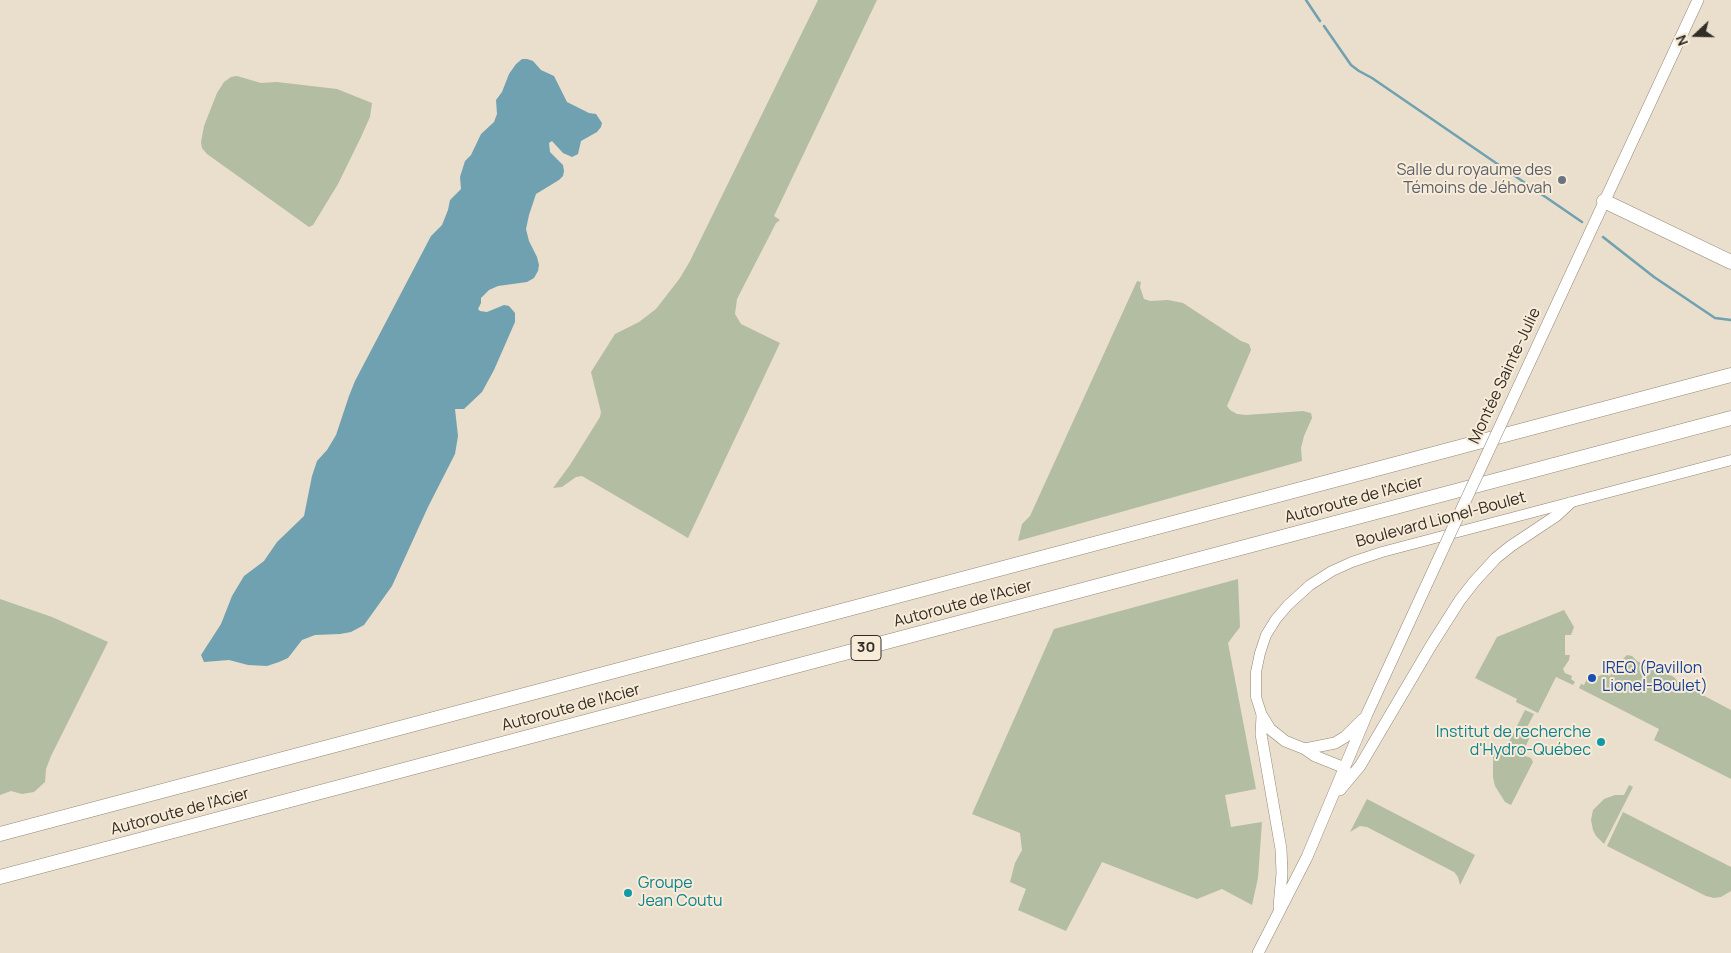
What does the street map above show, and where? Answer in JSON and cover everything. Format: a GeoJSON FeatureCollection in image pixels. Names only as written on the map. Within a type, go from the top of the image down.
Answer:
{"type":"FeatureCollection","features":[{"type":"Feature","properties":{"kind":"highway"},"geometry":{"type":"LineString","coordinates":[[1604,201],[1731,262]]}},
{"type":"Feature","properties":{"kind":"highway","name":"Autoroute de l'Acier"},"geometry":{"type":"LineString","coordinates":[[0,834],[1731,375]]}},
{"type":"Feature","properties":{"kind":"highway","name":"Autoroute de l'Acier"},"geometry":{"type":"LineString","coordinates":[[0,877],[1731,418]]}},
{"type":"Feature","properties":{"kind":"main road","name":"Montée Sainte-Julie"},"geometry":{"type":"LineString","coordinates":[[1345,768],[1367,714],[1698,0]]}},
{"type":"Feature","properties":{"kind":"main road"},"geometry":{"type":"LineString","coordinates":[[1333,799],[1360,766],[1432,644],[1466,591],[1504,552],[1526,534],[1556,516],[1570,502]]}},
{"type":"Feature","properties":{"kind":"main road"},"geometry":{"type":"LineString","coordinates":[[1305,749],[1339,741],[1367,714]]}},
{"type":"Feature","properties":{"kind":"main road"},"geometry":{"type":"LineString","coordinates":[[1258,953],[1333,799],[1345,768],[1315,756],[1277,735],[1270,729],[1262,716]]}},
{"type":"Feature","properties":{"kind":"main road"},"geometry":{"type":"LineString","coordinates":[[1262,716],[1261,734],[1281,848],[1282,873],[1279,912]]}},
{"type":"Feature","properties":{"kind":"street","name":"Boulevard Lionel-Boulet"},"geometry":{"type":"LineString","coordinates":[[1262,716],[1257,702],[1256,679],[1263,644],[1271,627],[1295,598],[1317,580],[1339,567],[1368,556],[1731,460]]}},
{"type":"Feature","properties":{"kind":"green space"},"geometry":{"type":"Polygon","coordinates":[[[818,0],[877,0],[774,216],[780,220],[776,223],[737,299],[735,314],[741,324],[780,343],[688,538],[582,476],[576,477],[562,487],[553,488],[600,417],[601,412],[591,372],[615,334],[639,322],[656,309],[680,278],[818,0]]]}},
{"type":"Feature","properties":{"kind":"green space"},"geometry":{"type":"Polygon","coordinates":[[[237,76],[261,83],[277,82],[337,89],[372,103],[370,117],[338,184],[313,225],[309,227],[207,154],[202,148],[201,142],[204,126],[217,93],[224,82],[231,77],[237,76]]]}},
{"type":"Feature","properties":{"kind":"green space"},"geometry":{"type":"Polygon","coordinates":[[[1137,281],[1141,282],[1140,287],[1144,299],[1183,303],[1241,341],[1249,344],[1251,350],[1227,406],[1237,414],[1246,415],[1303,411],[1311,413],[1312,418],[1301,448],[1302,461],[1018,541],[1022,524],[1030,516],[1137,281]]]}},
{"type":"Feature","properties":{"kind":"green space"},"geometry":{"type":"Polygon","coordinates":[[[1238,579],[1240,627],[1228,643],[1256,789],[1225,795],[1231,827],[1262,822],[1258,878],[1252,905],[1222,889],[1197,899],[1102,862],[1066,931],[1018,910],[1026,889],[1010,882],[1015,863],[1022,850],[1020,833],[972,814],[1054,629],[1238,579]]]}},
{"type":"Feature","properties":{"kind":"green space"},"geometry":{"type":"Polygon","coordinates":[[[0,599],[52,617],[108,642],[51,756],[46,769],[45,782],[34,792],[22,794],[11,791],[0,795],[0,599]]]}},
{"type":"Feature","properties":{"kind":"green space"},"geometry":{"type":"Polygon","coordinates":[[[1564,610],[1574,627],[1571,635],[1565,635],[1565,655],[1570,655],[1563,669],[1565,673],[1572,676],[1571,679],[1575,682],[1573,685],[1556,677],[1538,713],[1516,702],[1517,699],[1475,678],[1497,637],[1564,610]]]}},
{"type":"Feature","properties":{"kind":"green space"},"geometry":{"type":"Polygon","coordinates":[[[1627,655],[1655,670],[1674,677],[1678,682],[1731,710],[1731,779],[1654,740],[1659,729],[1579,688],[1581,684],[1584,685],[1587,679],[1592,681],[1594,678],[1606,673],[1609,676],[1624,664],[1622,660],[1627,655]]]}},
{"type":"Feature","properties":{"kind":"green space"},"geometry":{"type":"Polygon","coordinates":[[[1525,710],[1534,714],[1526,729],[1529,739],[1524,750],[1525,756],[1531,758],[1533,762],[1511,805],[1505,802],[1495,786],[1493,757],[1497,746],[1505,750],[1525,710]]]}},
{"type":"Feature","properties":{"kind":"green space"},"geometry":{"type":"Polygon","coordinates":[[[1629,785],[1633,787],[1604,844],[1593,830],[1591,820],[1593,810],[1604,799],[1615,795],[1624,795],[1629,785]]]}},
{"type":"Feature","properties":{"kind":"green space"},"geometry":{"type":"Polygon","coordinates":[[[1367,799],[1475,855],[1460,885],[1458,877],[1454,872],[1367,827],[1360,826],[1350,832],[1367,799]]]}},
{"type":"Feature","properties":{"kind":"green space"},"geometry":{"type":"Polygon","coordinates":[[[1623,812],[1731,867],[1731,891],[1721,897],[1706,896],[1607,846],[1623,812]]]}},
{"type":"Feature","properties":{"kind":"water"},"geometry":{"type":"Polygon","coordinates":[[[522,59],[533,61],[541,70],[554,76],[567,102],[589,113],[596,114],[602,123],[597,132],[581,141],[578,154],[572,157],[563,153],[552,141],[549,143],[550,152],[563,165],[564,171],[563,176],[559,180],[536,194],[529,215],[526,229],[529,241],[537,257],[538,271],[534,278],[527,282],[498,286],[489,290],[481,298],[478,309],[480,311],[487,312],[504,305],[509,306],[515,313],[515,322],[482,392],[464,409],[455,409],[458,436],[455,454],[428,507],[392,586],[364,625],[351,632],[315,635],[302,640],[288,658],[279,662],[267,666],[248,665],[229,660],[204,662],[201,655],[221,624],[232,596],[244,576],[264,561],[277,542],[304,516],[317,461],[327,450],[336,435],[355,381],[431,236],[442,225],[450,200],[461,189],[460,177],[465,161],[471,155],[481,134],[494,122],[497,114],[496,100],[502,92],[509,74],[522,59]]]}},
{"type":"Feature","properties":{"kind":"waterway"},"geometry":{"type":"LineString","coordinates":[[1306,0],[1320,21]]}},
{"type":"Feature","properties":{"kind":"waterway"},"geometry":{"type":"LineString","coordinates":[[1324,26],[1351,65],[1582,222]]}},
{"type":"Feature","properties":{"kind":"waterway"},"geometry":{"type":"LineString","coordinates":[[1603,237],[1654,277],[1715,318],[1731,320]]}},
{"type":"Feature","properties":{"kind":"place","name":"Salle du royaume des Témoins de Jéhovah"},"geometry":{"type":"Point","coordinates":[1562,180]}},
{"type":"Feature","properties":{"kind":"place","name":"IREQ (Pavillon Lionel-Boulet)"},"geometry":{"type":"Point","coordinates":[1592,678]}},
{"type":"Feature","properties":{"kind":"place","name":"Institut de recherche d'Hydro-Québec"},"geometry":{"type":"Point","coordinates":[1601,742]}},
{"type":"Feature","properties":{"kind":"place","name":"Groupe Jean Coutu"},"geometry":{"type":"Point","coordinates":[628,893]}}]}
